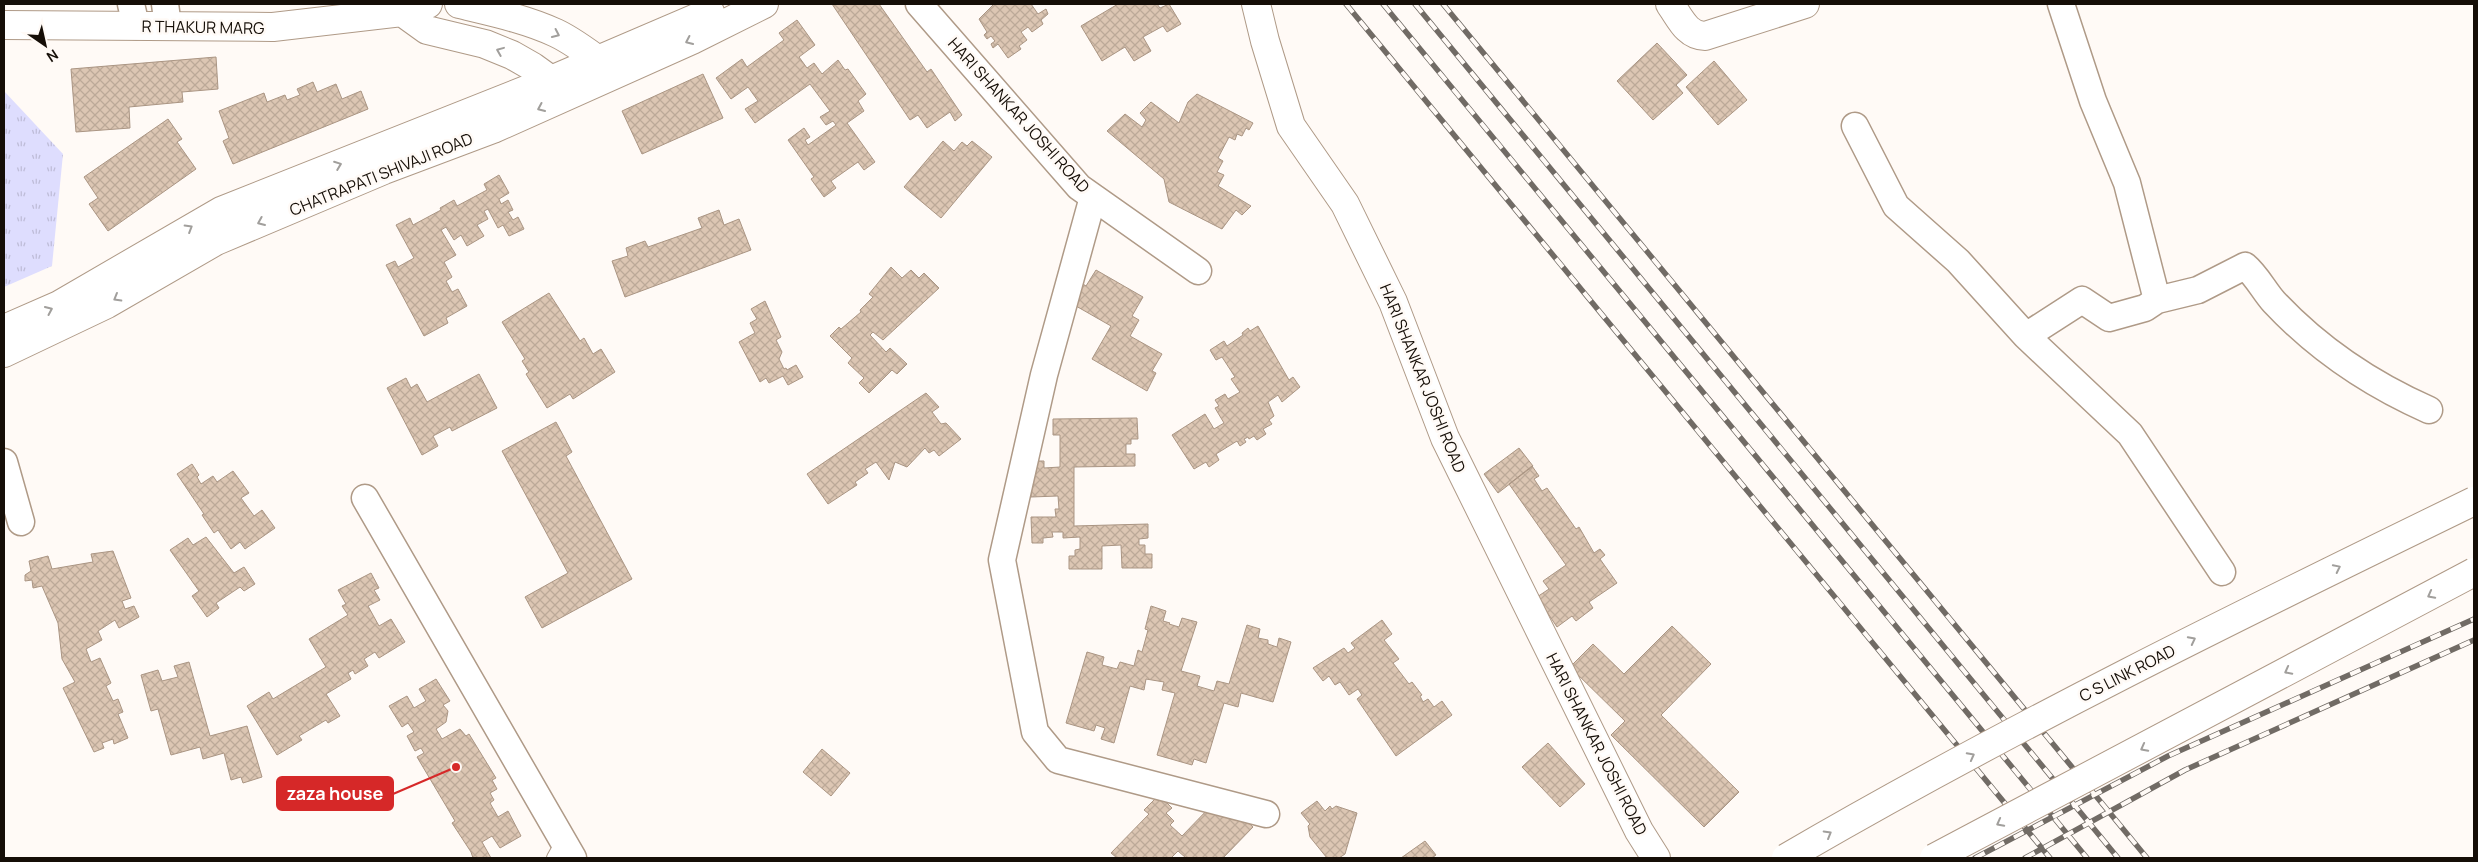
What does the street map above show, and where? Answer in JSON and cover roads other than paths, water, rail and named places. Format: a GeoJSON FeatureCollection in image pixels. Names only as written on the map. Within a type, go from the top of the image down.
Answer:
{"type":"FeatureCollection","features":[{"type":"Feature","properties":{"kind":"main road","name":"R THAKUR MARG"},"geometry":{"type":"LineString","coordinates":[[4,25],[134,15],[167,15],[273,27],[402,12],[428,4]]}},
{"type":"Feature","properties":{"kind":"main road"},"geometry":{"type":"LineString","coordinates":[[459,4],[528,22],[556,33],[607,67]]}},
{"type":"Feature","properties":{"kind":"main road"},"geometry":{"type":"LineString","coordinates":[[4,329],[59,305],[221,211],[561,87],[607,67],[725,4]]}},
{"type":"Feature","properties":{"kind":"main road"},"geometry":{"type":"LineString","coordinates":[[607,67],[692,40],[764,4]]}},
{"type":"Feature","properties":{"kind":"main road","name":"HARI SHANKAR JOSHI ROAD"},"geometry":{"type":"LineString","coordinates":[[1256,4],[1291,126],[1345,204],[1394,302],[1444,438],[1635,822],[1656,858]]}},
{"type":"Feature","properties":{"kind":"main road"},"geometry":{"type":"LineString","coordinates":[[1670,4],[1690,32],[1696,36],[1705,36],[1805,4]]}},
{"type":"Feature","properties":{"kind":"main road"},"geometry":{"type":"LineString","coordinates":[[402,12],[427,30],[485,44],[512,55],[561,87]]}},
{"type":"Feature","properties":{"kind":"main road","name":"CHATRAPATI SHIVAJI ROAD"},"geometry":{"type":"LineString","coordinates":[[4,352],[107,304],[216,241],[384,170],[493,129],[561,87]]}},
{"type":"Feature","properties":{"kind":"main road","name":"C S LINK ROAD"},"geometry":{"type":"LineString","coordinates":[[1786,858],[2079,698],[2240,615],[2474,501]]}},
{"type":"Feature","properties":{"kind":"main road"},"geometry":{"type":"LineString","coordinates":[[1934,858],[2474,572]]}},
{"type":"Feature","properties":{"kind":"street","name":"HARI SHANKAR JOSHI ROAD"},"geometry":{"type":"LineString","coordinates":[[919,4],[1079,187],[1198,271]]}},
{"type":"Feature","properties":{"kind":"street"},"geometry":{"type":"LineString","coordinates":[[2061,4],[2093,101],[2127,183],[2157,300]]}},
{"type":"Feature","properties":{"kind":"street"},"geometry":{"type":"LineString","coordinates":[[1854,126],[1896,206],[1958,260],[2026,336],[2130,434],[2222,572]]}},
{"type":"Feature","properties":{"kind":"street"},"geometry":{"type":"LineString","coordinates":[[1093,197],[1044,374],[1002,560],[1035,732],[1058,760],[1266,814]]}},
{"type":"Feature","properties":{"kind":"street"},"geometry":{"type":"LineString","coordinates":[[2026,336],[2082,300],[2109,318],[2144,308],[2157,300],[2198,290],[2245,266],[2274,302],[2339,361],[2396,395],[2430,410]]}},
{"type":"Feature","properties":{"kind":"street"},"geometry":{"type":"LineString","coordinates":[[4,462],[21,522]]}},
{"type":"Feature","properties":{"kind":"street"},"geometry":{"type":"LineString","coordinates":[[364,498],[563,853]]}},
{"type":"Feature","properties":{"kind":"railway"},"geometry":{"type":"LineString","coordinates":[[1346,4],[2050,858]]}},
{"type":"Feature","properties":{"kind":"railway"},"geometry":{"type":"LineString","coordinates":[[1383,4],[2087,858]]}},
{"type":"Feature","properties":{"kind":"railway"},"geometry":{"type":"LineString","coordinates":[[1415,4],[2118,858]]}},
{"type":"Feature","properties":{"kind":"railway"},"geometry":{"type":"LineString","coordinates":[[1443,4],[2147,858]]}},
{"type":"Feature","properties":{"kind":"railway"},"geometry":{"type":"LineString","coordinates":[[1975,858],[2168,756],[2474,619]]}},
{"type":"Feature","properties":{"kind":"railway"},"geometry":{"type":"LineString","coordinates":[[2025,858],[2185,770],[2474,640]]}},
{"type":"Feature","properties":{"kind":"place","name":"zaza house"},"geometry":{"type":"Point","coordinates":[456,767]}}]}
